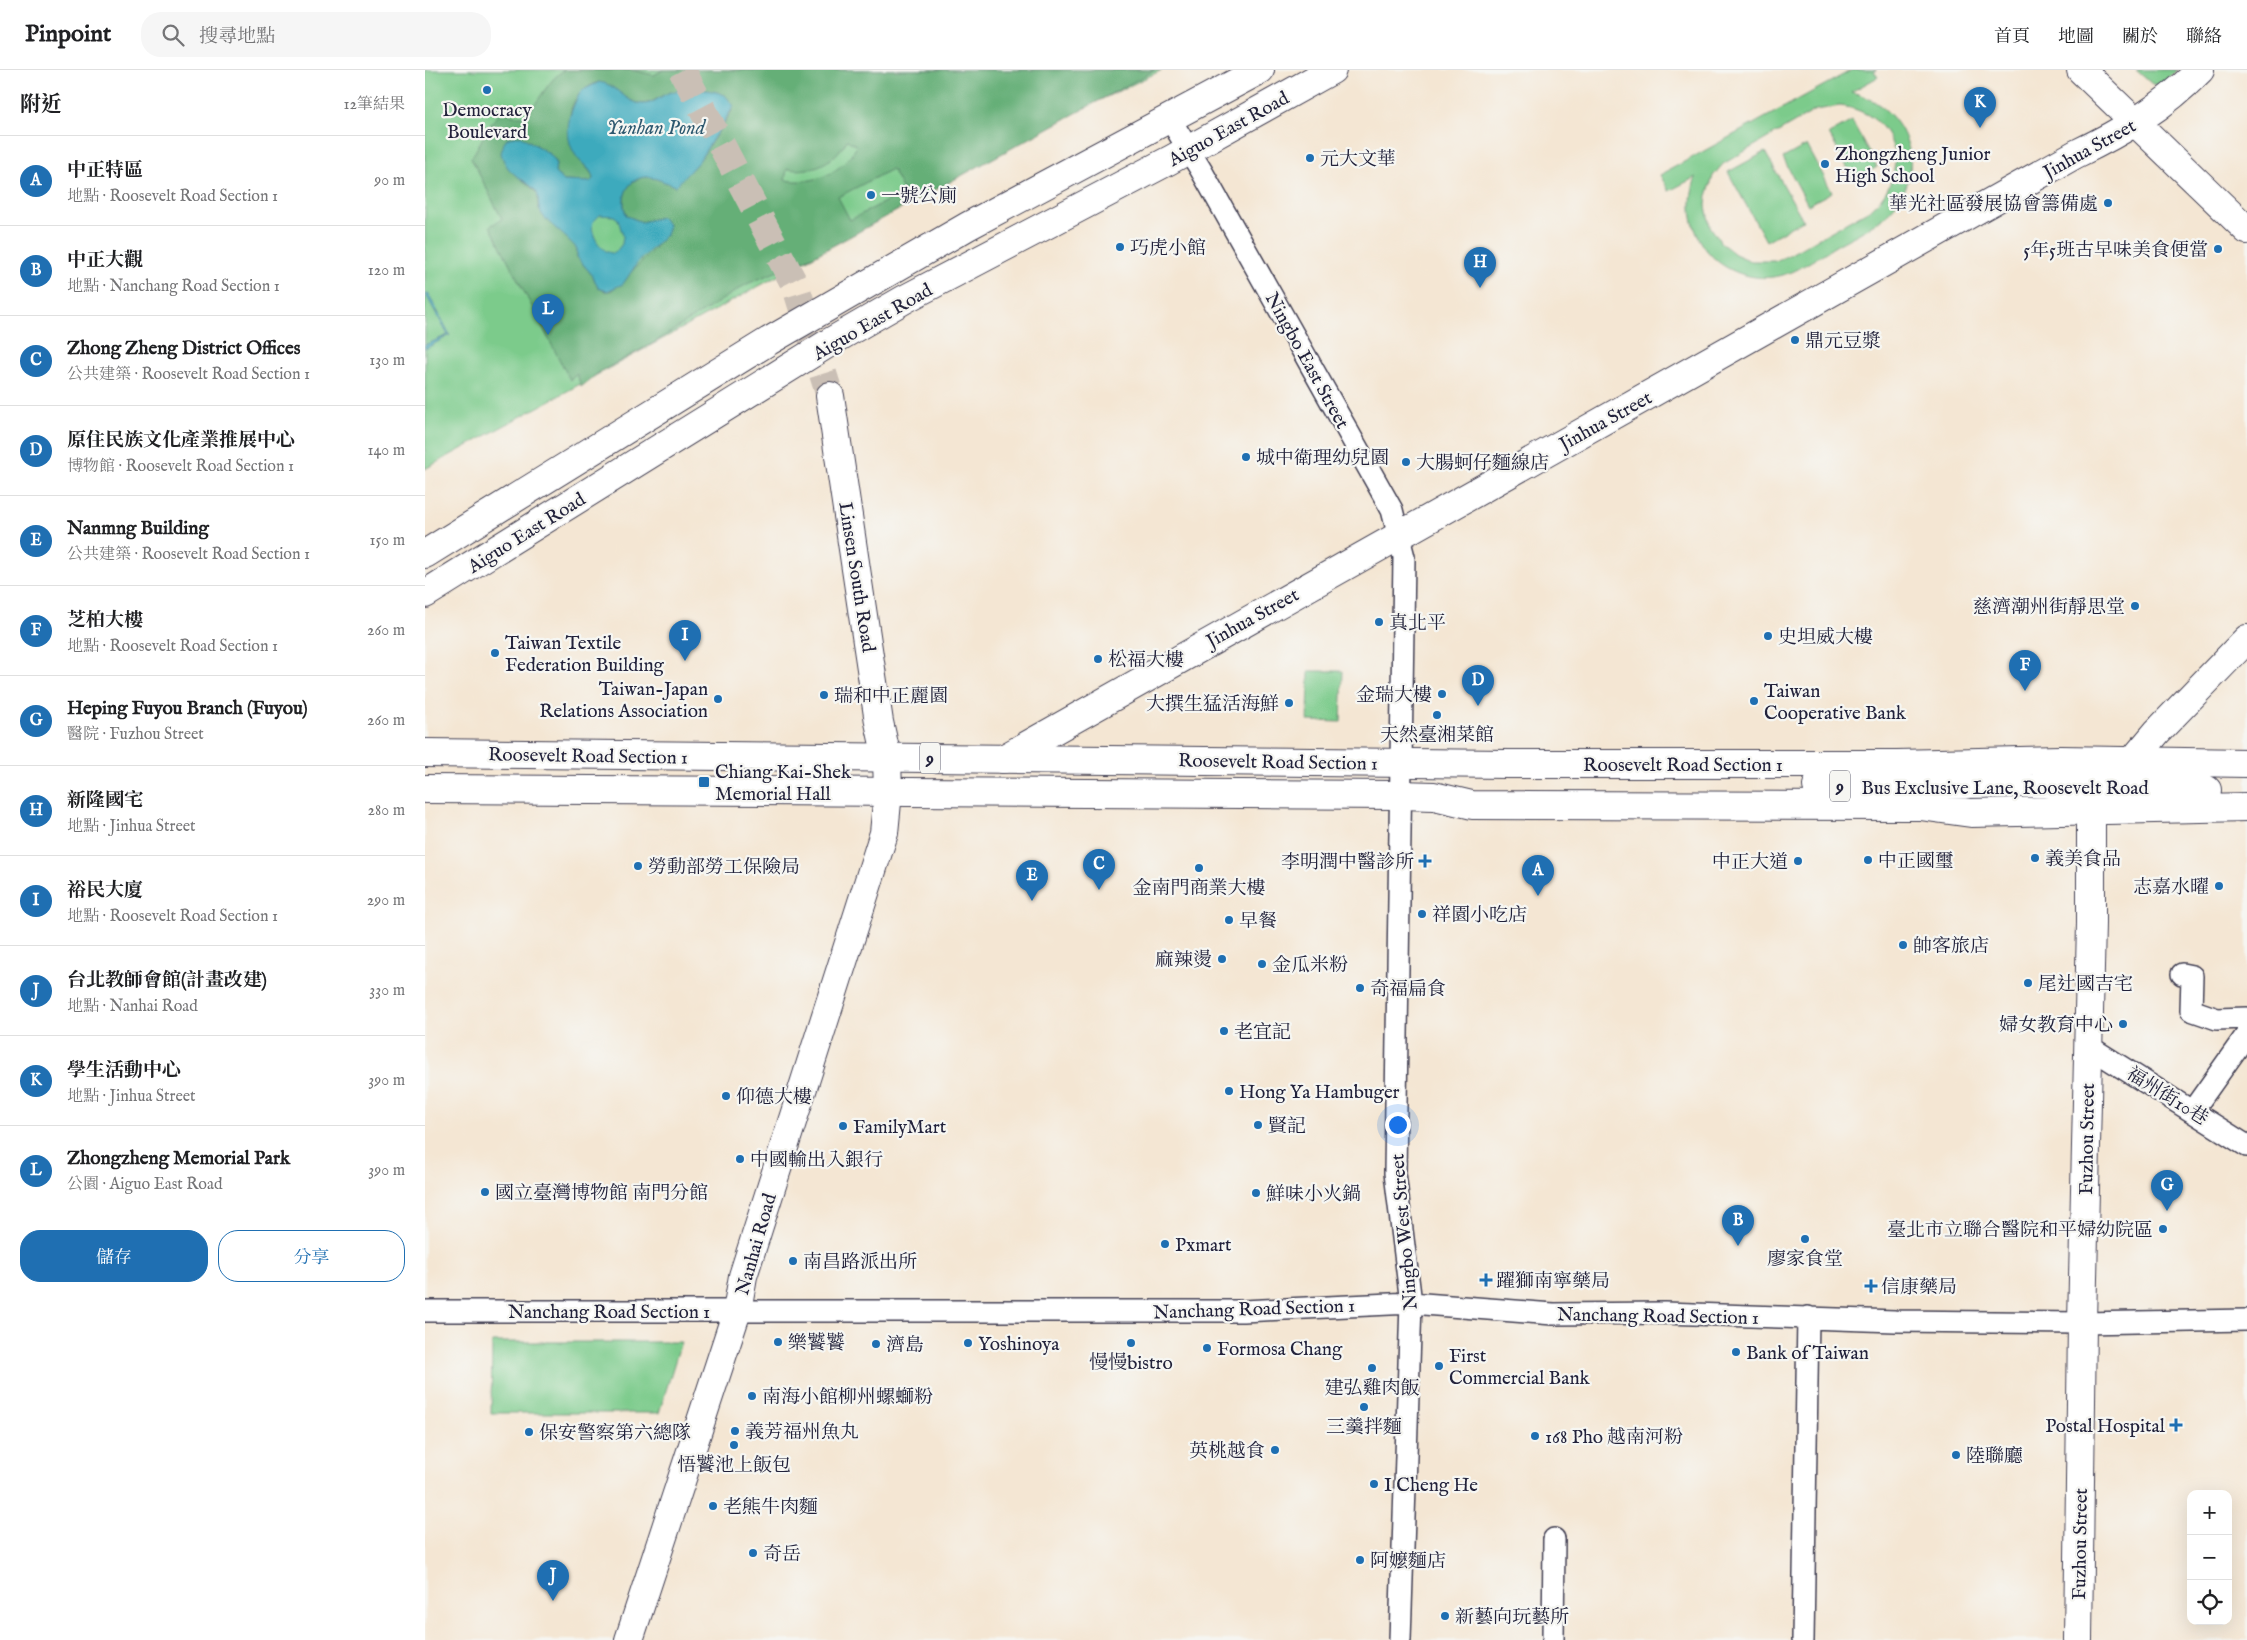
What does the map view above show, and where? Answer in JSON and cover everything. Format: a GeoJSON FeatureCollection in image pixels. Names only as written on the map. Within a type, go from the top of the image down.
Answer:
{"type":"FeatureCollection","features":[{"type":"Feature","properties":{"kind":"street","name":"Aiguo East Road"},"geometry":{"type":"LineString","coordinates":[[425,554],[809,318],[967,226],[1260,70]]}},
{"type":"Feature","properties":{"kind":"street","name":"Aiguo East Road"},"geometry":{"type":"LineString","coordinates":[[425,594],[873,317],[1188,150],[1332,70]]}},
{"type":"Feature","properties":{"kind":"street"},"geometry":{"type":"LineString","coordinates":[[2081,70],[2247,230]]}},
{"type":"Feature","properties":{"kind":"street","name":"Jinhua Street"},"geometry":{"type":"LineString","coordinates":[[1003,759],[1399,534],[2076,154],[2137,122],[2179,92],[2200,70]]}},
{"type":"Feature","properties":{"kind":"street","name":"Ningbo East Street"},"geometry":{"type":"LineString","coordinates":[[1170,119],[1201,170],[1392,510],[1404,557],[1400,795]]}},
{"type":"Feature","properties":{"kind":"street","name":"Linsen South Road"},"geometry":{"type":"LineString","coordinates":[[830,396],[879,722],[887,758]]}},
{"type":"Feature","properties":{"kind":"street","name":"Fuzhou Street"},"geometry":{"type":"LineString","coordinates":[[2078,1640],[2081,1323],[2091,923],[2091,810],[2113,774],[2157,732],[2247,638]]}},
{"type":"Feature","properties":{"kind":"street","name":"Roosevelt Road Section 1"},"geometry":{"type":"LineString","coordinates":[[425,753],[1401,762],[1897,764],[2059,760]]}},
{"type":"Feature","properties":{"kind":"street","name":"Nanhai Road"},"geometry":{"type":"LineString","coordinates":[[629,1640],[737,1311],[743,1276],[884,833],[888,792],[887,758]]}},
{"type":"Feature","properties":{"kind":"street","name":"Bus Exclusive Lane, Roosevelt Road"},"geometry":{"type":"LineString","coordinates":[[2059,760],[2135,780],[2247,782]]}},
{"type":"Feature","properties":{"kind":"street","name":"9"},"geometry":{"type":"LineString","coordinates":[[2113,774],[2247,763]]}},
{"type":"Feature","properties":{"kind":"street","name":"Bus Exclusive Lane, Roosevelt Road"},"geometry":{"type":"LineString","coordinates":[[1434,796],[1469,788],[1922,786],[2038,783],[2113,774],[2247,790]]}},
{"type":"Feature","properties":{"kind":"street","name":"Roosevelt Road Section 1"},"geometry":{"type":"LineString","coordinates":[[425,788],[1400,795],[1434,796],[1472,805],[1767,804],[1920,806],[1971,813],[2091,810]]}},
{"type":"Feature","properties":{"kind":"street","name":"Ningbo West Street"},"geometry":{"type":"LineString","coordinates":[[1400,795],[1395,1173],[1411,1303],[1400,1640]]}},
{"type":"Feature","properties":{"kind":"street","name":"9"},"geometry":{"type":"LineString","coordinates":[[2091,810],[2247,807]]}},
{"type":"Feature","properties":{"kind":"street"},"geometry":{"type":"LineString","coordinates":[[2182,974],[2193,976],[2191,1010],[2217,1019],[2247,1018]]}},
{"type":"Feature","properties":{"kind":"street"},"geometry":{"type":"LineString","coordinates":[[2193,1110],[2247,1034]]}},
{"type":"Feature","properties":{"kind":"street","name":"福州街10巷"},"geometry":{"type":"LineString","coordinates":[[2087,1046],[2193,1110],[2247,1146]]}},
{"type":"Feature","properties":{"kind":"street","name":"Nanchang Road Section 1"},"geometry":{"type":"LineString","coordinates":[[425,1311],[1243,1311],[1411,1303],[1553,1314],[1665,1313],[1895,1321],[2081,1323],[2247,1320]]}},
{"type":"Feature","properties":{"kind":"street"},"geometry":{"type":"LineString","coordinates":[[1803,1640],[1808,1317]]}},
{"type":"Feature","properties":{"kind":"street"},"geometry":{"type":"LineString","coordinates":[[1553,1640],[1554,1539]]}},
{"type":"Feature","properties":{"kind":"green space"},"geometry":{"type":"Polygon","coordinates":[[[425,70],[1162,70],[1090,105],[425,469],[425,70]]]}},
{"type":"Feature","properties":{"kind":"green space"},"geometry":{"type":"Polygon","coordinates":[[[564,70],[631,70],[654,75],[663,70],[1155,70],[816,255],[747,284],[652,344],[601,371],[581,387],[577,374],[570,380],[490,226],[502,219],[471,158],[489,126],[498,115],[504,110],[513,116],[523,116],[557,75],[564,70]],[[599,82],[587,88],[578,96],[572,106],[570,128],[577,152],[592,176],[593,179],[590,182],[564,181],[555,173],[556,162],[551,155],[521,136],[508,138],[503,148],[503,156],[511,170],[538,195],[538,206],[542,215],[574,244],[577,249],[577,257],[593,276],[597,286],[604,291],[611,291],[635,269],[660,241],[669,225],[661,217],[642,222],[627,216],[624,198],[629,186],[638,179],[649,177],[675,186],[699,161],[732,111],[720,93],[701,89],[675,91],[642,104],[628,100],[599,82]],[[847,140],[830,160],[822,164],[806,169],[787,169],[785,180],[807,181],[817,179],[836,170],[857,146],[847,140]],[[892,169],[838,197],[850,220],[904,192],[892,169]]]}},
{"type":"Feature","properties":{"kind":"green space"},"geometry":{"type":"Polygon","coordinates":[[[1852,70],[1877,70],[1874,72],[1878,77],[1851,92],[1868,98],[1882,107],[1894,119],[1904,134],[1909,149],[1910,166],[1907,183],[1899,200],[1887,214],[1864,231],[1812,261],[1783,275],[1772,277],[1761,278],[1740,274],[1720,263],[1712,256],[1696,232],[1691,214],[1691,196],[1696,177],[1669,191],[1660,175],[1852,70]],[[1840,106],[1816,110],[1723,164],[1713,176],[1706,206],[1710,226],[1721,243],[1735,254],[1751,261],[1775,261],[1871,209],[1884,194],[1892,178],[1895,162],[1893,146],[1886,132],[1875,120],[1859,111],[1840,106]]]}},
{"type":"Feature","properties":{"kind":"green space"},"geometry":{"type":"Polygon","coordinates":[[[2136,70],[2178,70],[2163,85],[2152,84],[2136,70]]]}},
{"type":"Feature","properties":{"kind":"green space"},"geometry":{"type":"Polygon","coordinates":[[[1852,121],[1877,167],[1854,180],[1829,134],[1852,121]]]}},
{"type":"Feature","properties":{"kind":"green space"},"geometry":{"type":"Polygon","coordinates":[[[1807,145],[1832,192],[1808,205],[1783,158],[1807,145]]]}},
{"type":"Feature","properties":{"kind":"green space"},"geometry":{"type":"Polygon","coordinates":[[[1765,152],[1803,220],[1766,241],[1728,172],[1765,152]]]}},
{"type":"Feature","properties":{"kind":"green space"},"geometry":{"type":"Polygon","coordinates":[[[1309,671],[1343,671],[1341,722],[1308,721],[1309,671]]]}},
{"type":"Feature","properties":{"kind":"green space"},"geometry":{"type":"Polygon","coordinates":[[[492,1342],[681,1342],[659,1413],[491,1413],[492,1342]]]}},
{"type":"Feature","properties":{"kind":"water","name":"Yunhan Pond"},"geometry":{"type":"Polygon","coordinates":[[[599,82],[605,83],[631,100],[643,104],[650,103],[675,91],[689,89],[704,90],[725,95],[734,106],[699,161],[676,186],[645,177],[638,179],[629,186],[624,198],[627,216],[642,222],[661,217],[669,225],[666,235],[638,262],[623,284],[607,291],[598,288],[593,276],[577,257],[577,249],[541,213],[538,195],[535,190],[507,167],[501,153],[504,143],[508,138],[521,136],[551,155],[556,162],[555,173],[564,181],[590,182],[593,179],[591,173],[574,152],[568,135],[569,118],[583,90],[599,82]],[[600,215],[593,222],[592,227],[601,247],[610,253],[615,253],[622,244],[623,236],[618,219],[614,216],[600,215]]]}},
{"type":"Feature","properties":{"kind":"water"},"geometry":{"type":"Polygon","coordinates":[[[428,293],[450,335],[425,349],[425,345],[448,335],[426,295],[428,293]]]}},
{"type":"Feature","properties":{"kind":"tunnel"},"geometry":{"type":"LineString","coordinates":[[682,70],[796,287],[830,396]]}},
{"type":"Feature","properties":{"kind":"place","name":"Democracy Boulevard"},"geometry":{"type":"Point","coordinates":[487,90]}},
{"type":"Feature","properties":{"kind":"place","name":"學生活動中心"},"geometry":{"type":"Point","coordinates":[1980,128]}},
{"type":"Feature","properties":{"kind":"place","name":"元大文華"},"geometry":{"type":"Point","coordinates":[1310,158]}},
{"type":"Feature","properties":{"kind":"place","name":"Zhongzheng Junior High School"},"geometry":{"type":"Point","coordinates":[1825,164]}},
{"type":"Feature","properties":{"kind":"place","name":"一號公廁"},"geometry":{"type":"Point","coordinates":[871,195]}},
{"type":"Feature","properties":{"kind":"place","name":"華光社區發展協會籌備處"},"geometry":{"type":"Point","coordinates":[2108,203]}},
{"type":"Feature","properties":{"kind":"place","name":"巧虎小館"},"geometry":{"type":"Point","coordinates":[1120,247]}},
{"type":"Feature","properties":{"kind":"place","name":"5年5班古早味美食便當"},"geometry":{"type":"Point","coordinates":[2218,249]}},
{"type":"Feature","properties":{"kind":"place","name":"新隆國宅"},"geometry":{"type":"Point","coordinates":[1480,288]}},
{"type":"Feature","properties":{"kind":"place","name":"Zhongzheng Memorial Park"},"geometry":{"type":"Point","coordinates":[548,335]}},
{"type":"Feature","properties":{"kind":"place","name":"鼎元豆漿"},"geometry":{"type":"Point","coordinates":[1795,340]}},
{"type":"Feature","properties":{"kind":"place","name":"城中衛理幼兒園"},"geometry":{"type":"Point","coordinates":[1246,457]}},
{"type":"Feature","properties":{"kind":"place","name":"大腸蚵仔麵線店"},"geometry":{"type":"Point","coordinates":[1406,462]}},
{"type":"Feature","properties":{"kind":"place","name":"慈濟潮州街靜思堂"},"geometry":{"type":"Point","coordinates":[2135,606]}},
{"type":"Feature","properties":{"kind":"place","name":"真北平"},"geometry":{"type":"Point","coordinates":[1379,622]}},
{"type":"Feature","properties":{"kind":"place","name":"史坦威大樓"},"geometry":{"type":"Point","coordinates":[1768,636]}},
{"type":"Feature","properties":{"kind":"place","name":"Taiwan Textile Federation Building"},"geometry":{"type":"Point","coordinates":[495,653]}},
{"type":"Feature","properties":{"kind":"place","name":"松福大樓"},"geometry":{"type":"Point","coordinates":[1098,659]}},
{"type":"Feature","properties":{"kind":"place","name":"裕民大廈"},"geometry":{"type":"Point","coordinates":[685,661]}},
{"type":"Feature","properties":{"kind":"place","name":"芝柏大樓"},"geometry":{"type":"Point","coordinates":[2025,691]}},
{"type":"Feature","properties":{"kind":"place","name":"金瑞大樓"},"geometry":{"type":"Point","coordinates":[1442,694]}},
{"type":"Feature","properties":{"kind":"place","name":"瑞和中正麗園"},"geometry":{"type":"Point","coordinates":[824,695]}},
{"type":"Feature","properties":{"kind":"place","name":"Taiwan-Japan Relations Association"},"geometry":{"type":"Point","coordinates":[718,699]}},
{"type":"Feature","properties":{"kind":"place","name":"Taiwan Cooperative Bank"},"geometry":{"type":"Point","coordinates":[1754,701]}},
{"type":"Feature","properties":{"kind":"place","name":"大撰生猛活海鮮"},"geometry":{"type":"Point","coordinates":[1289,703]}},
{"type":"Feature","properties":{"kind":"place","name":"原住民族文化產業推展中心"},"geometry":{"type":"Point","coordinates":[1478,706]}},
{"type":"Feature","properties":{"kind":"place","name":"天然臺湘菜館"},"geometry":{"type":"Point","coordinates":[1437,715]}},
{"type":"Feature","properties":{"kind":"place","name":"Chiang Kai-Shek Memorial Hall"},"geometry":{"type":"Point","coordinates":[704,782]}},
{"type":"Feature","properties":{"kind":"place","name":"義美食品"},"geometry":{"type":"Point","coordinates":[2035,858]}},
{"type":"Feature","properties":{"kind":"place","name":"中正國璽"},"geometry":{"type":"Point","coordinates":[1868,860]}},
{"type":"Feature","properties":{"kind":"place","name":"李明潤中醫診所"},"geometry":{"type":"Point","coordinates":[1425,861]}},
{"type":"Feature","properties":{"kind":"place","name":"中正大道"},"geometry":{"type":"Point","coordinates":[1798,861]}},
{"type":"Feature","properties":{"kind":"place","name":"勞動部勞工保險局"},"geometry":{"type":"Point","coordinates":[638,866]}},
{"type":"Feature","properties":{"kind":"place","name":"金南門商業大樓"},"geometry":{"type":"Point","coordinates":[1199,868]}},
{"type":"Feature","properties":{"kind":"place","name":"志嘉水曜"},"geometry":{"type":"Point","coordinates":[2219,886]}},
{"type":"Feature","properties":{"kind":"place","name":"Zhong Zheng District Offices"},"geometry":{"type":"Point","coordinates":[1099,890]}},
{"type":"Feature","properties":{"kind":"place","name":"中正特區"},"geometry":{"type":"Point","coordinates":[1538,896]}},
{"type":"Feature","properties":{"kind":"place","name":"Nanmng Building"},"geometry":{"type":"Point","coordinates":[1032,901]}},
{"type":"Feature","properties":{"kind":"place","name":"祥園小吃店"},"geometry":{"type":"Point","coordinates":[1422,914]}},
{"type":"Feature","properties":{"kind":"place","name":"早餐"},"geometry":{"type":"Point","coordinates":[1229,920]}},
{"type":"Feature","properties":{"kind":"place","name":"帥客旅店"},"geometry":{"type":"Point","coordinates":[1903,945]}},
{"type":"Feature","properties":{"kind":"place","name":"麻辣燙"},"geometry":{"type":"Point","coordinates":[1222,959]}},
{"type":"Feature","properties":{"kind":"place","name":"金瓜米粉"},"geometry":{"type":"Point","coordinates":[1262,964]}},
{"type":"Feature","properties":{"kind":"place","name":"尾辻國吉宅"},"geometry":{"type":"Point","coordinates":[2028,983]}},
{"type":"Feature","properties":{"kind":"place","name":"奇福扁食"},"geometry":{"type":"Point","coordinates":[1360,988]}},
{"type":"Feature","properties":{"kind":"place","name":"婦女教育中心"},"geometry":{"type":"Point","coordinates":[2123,1024]}},
{"type":"Feature","properties":{"kind":"place","name":"老宜記"},"geometry":{"type":"Point","coordinates":[1224,1031]}},
{"type":"Feature","properties":{"kind":"place","name":"Hong Ya Hambuger"},"geometry":{"type":"Point","coordinates":[1229,1091]}},
{"type":"Feature","properties":{"kind":"place","name":"仰德大樓"},"geometry":{"type":"Point","coordinates":[726,1096]}},
{"type":"Feature","properties":{"kind":"place","name":"賢記"},"geometry":{"type":"Point","coordinates":[1258,1125]}},
{"type":"Feature","properties":{"kind":"place","name":"FamilyMart"},"geometry":{"type":"Point","coordinates":[843,1126]}},
{"type":"Feature","properties":{"kind":"place","name":"中國輸出入銀行"},"geometry":{"type":"Point","coordinates":[740,1159]}},
{"type":"Feature","properties":{"kind":"place","name":"國立臺灣博物館 南門分館"},"geometry":{"type":"Point","coordinates":[485,1192]}},
{"type":"Feature","properties":{"kind":"place","name":"鮮味小火鍋"},"geometry":{"type":"Point","coordinates":[1256,1193]}},
{"type":"Feature","properties":{"kind":"place","name":"Heping Fuyou Branch (Fuyou)"},"geometry":{"type":"Point","coordinates":[2167,1211]}},
{"type":"Feature","properties":{"kind":"place","name":"臺北市立聯合醫院和平婦幼院區"},"geometry":{"type":"Point","coordinates":[2163,1229]}},
{"type":"Feature","properties":{"kind":"place","name":"廖家食堂"},"geometry":{"type":"Point","coordinates":[1805,1239]}},
{"type":"Feature","properties":{"kind":"place","name":"Pxmart"},"geometry":{"type":"Point","coordinates":[1165,1244]}},
{"type":"Feature","properties":{"kind":"place","name":"中正大觀"},"geometry":{"type":"Point","coordinates":[1738,1246]}},
{"type":"Feature","properties":{"kind":"place","name":"南昌路派出所"},"geometry":{"type":"Point","coordinates":[793,1261]}},
{"type":"Feature","properties":{"kind":"place","name":"躍獅南寧藥局"},"geometry":{"type":"Point","coordinates":[1486,1280]}},
{"type":"Feature","properties":{"kind":"place","name":"信康藥局"},"geometry":{"type":"Point","coordinates":[1871,1286]}},
{"type":"Feature","properties":{"kind":"place","name":"樂饕饕"},"geometry":{"type":"Point","coordinates":[778,1342]}},
{"type":"Feature","properties":{"kind":"place","name":"Yoshinoya"},"geometry":{"type":"Point","coordinates":[968,1343]}},
{"type":"Feature","properties":{"kind":"place","name":"慢慢bistro"},"geometry":{"type":"Point","coordinates":[1131,1343]}},
{"type":"Feature","properties":{"kind":"place","name":"濟島"},"geometry":{"type":"Point","coordinates":[876,1344]}},
{"type":"Feature","properties":{"kind":"place","name":"Formosa Chang"},"geometry":{"type":"Point","coordinates":[1207,1348]}},
{"type":"Feature","properties":{"kind":"place","name":"Bank of Taiwan"},"geometry":{"type":"Point","coordinates":[1736,1352]}},
{"type":"Feature","properties":{"kind":"place","name":"First Commercial Bank"},"geometry":{"type":"Point","coordinates":[1439,1366]}},
{"type":"Feature","properties":{"kind":"place","name":"建弘雞肉飯"},"geometry":{"type":"Point","coordinates":[1372,1368]}},
{"type":"Feature","properties":{"kind":"place","name":"南海小館柳州螺螄粉"},"geometry":{"type":"Point","coordinates":[752,1396]}},
{"type":"Feature","properties":{"kind":"place","name":"三羹拌麵"},"geometry":{"type":"Point","coordinates":[1364,1407]}},
{"type":"Feature","properties":{"kind":"place","name":"Postal Hospital"},"geometry":{"type":"Point","coordinates":[2176,1425]}},
{"type":"Feature","properties":{"kind":"place","name":"義芳福州魚丸"},"geometry":{"type":"Point","coordinates":[735,1431]}},
{"type":"Feature","properties":{"kind":"place","name":"保安警察第六總隊"},"geometry":{"type":"Point","coordinates":[529,1432]}},
{"type":"Feature","properties":{"kind":"place","name":"168 Pho 越南河粉"},"geometry":{"type":"Point","coordinates":[1535,1436]}},
{"type":"Feature","properties":{"kind":"place","name":"悟饕池上飯包"},"geometry":{"type":"Point","coordinates":[734,1445]}},
{"type":"Feature","properties":{"kind":"place","name":"英桃越食"},"geometry":{"type":"Point","coordinates":[1275,1450]}},
{"type":"Feature","properties":{"kind":"place","name":"陸聯廳"},"geometry":{"type":"Point","coordinates":[1956,1455]}},
{"type":"Feature","properties":{"kind":"place","name":"I Cheng He"},"geometry":{"type":"Point","coordinates":[1374,1484]}},
{"type":"Feature","properties":{"kind":"place","name":"老熊牛肉麵"},"geometry":{"type":"Point","coordinates":[713,1506]}},
{"type":"Feature","properties":{"kind":"place","name":"奇岳"},"geometry":{"type":"Point","coordinates":[753,1553]}},
{"type":"Feature","properties":{"kind":"place","name":"阿嬤麵店"},"geometry":{"type":"Point","coordinates":[1360,1560]}},
{"type":"Feature","properties":{"kind":"place","name":"台北教師會館(計畫改建)"},"geometry":{"type":"Point","coordinates":[553,1601]}},
{"type":"Feature","properties":{"kind":"place","name":"新藝向玩藝所"},"geometry":{"type":"Point","coordinates":[1445,1616]}}]}
